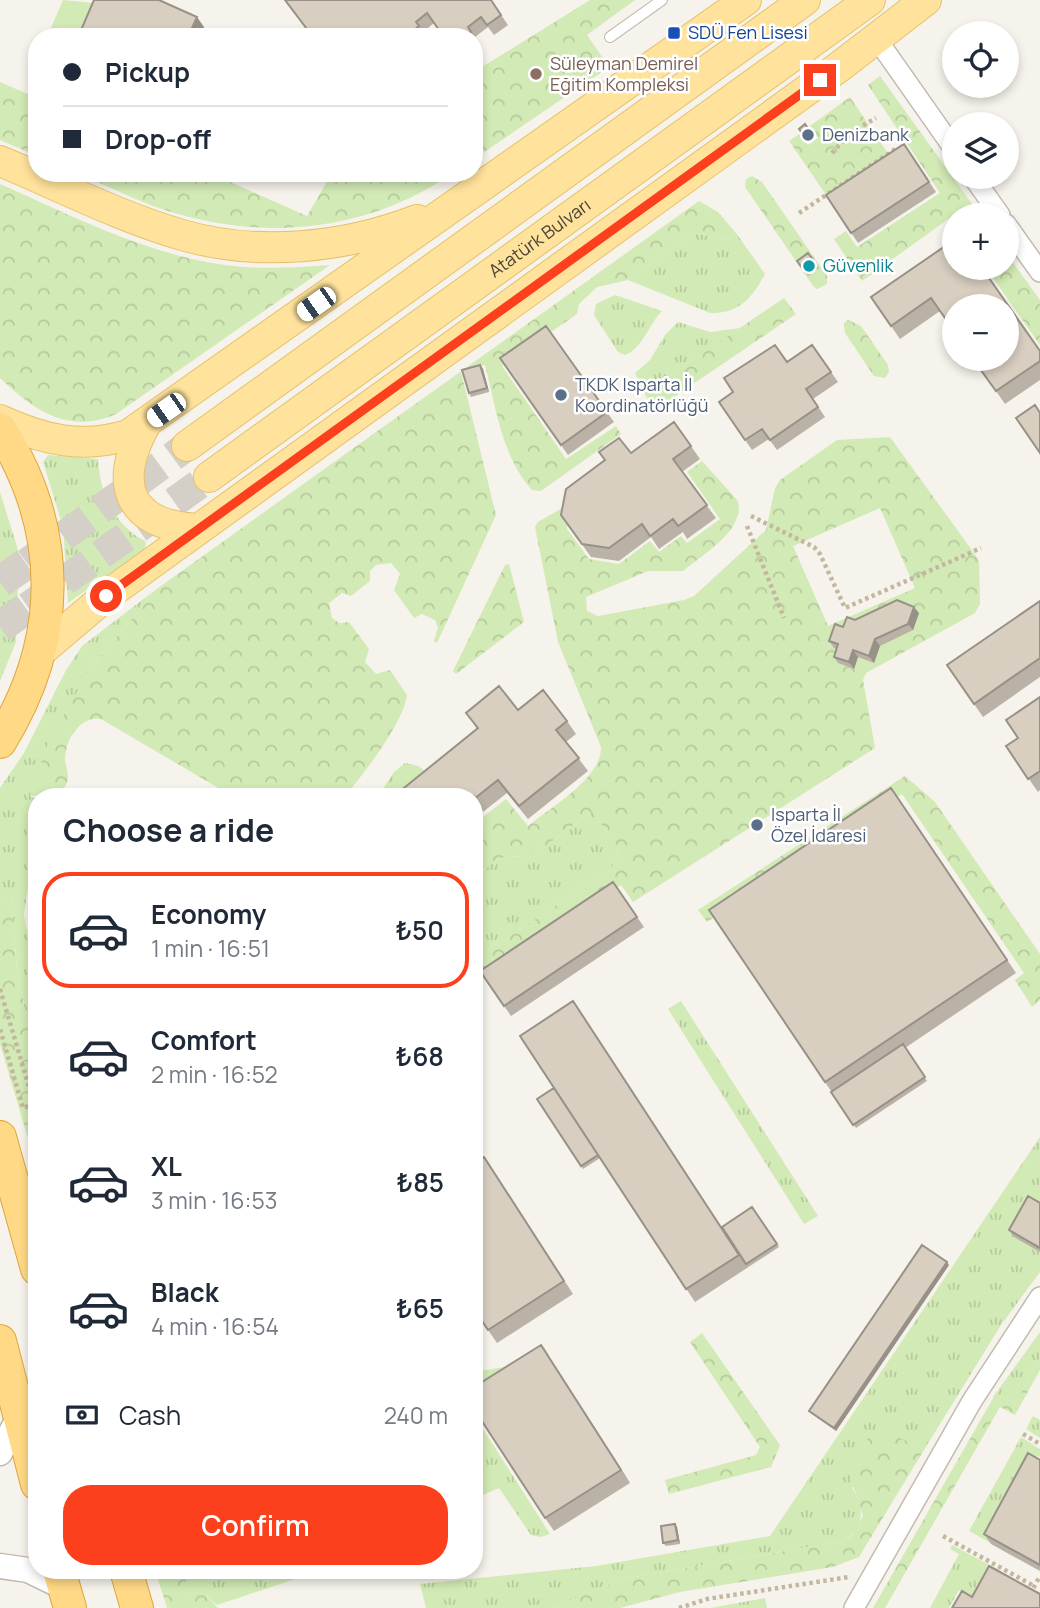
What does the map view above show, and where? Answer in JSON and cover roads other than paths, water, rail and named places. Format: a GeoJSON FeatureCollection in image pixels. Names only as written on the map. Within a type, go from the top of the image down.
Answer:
{"type":"FeatureCollection","features":[{"type":"Feature","properties":{"kind":"highway"},"geometry":{"type":"LineString","coordinates":[[0,429],[16,454],[33,494],[45,538],[48,580],[41,651],[18,712],[0,742]]}},
{"type":"Feature","properties":{"kind":"highway"},"geometry":{"type":"LineString","coordinates":[[0,1137],[28,1237]]}},
{"type":"Feature","properties":{"kind":"highway"},"geometry":{"type":"LineString","coordinates":[[0,1341],[28,1450]]}},
{"type":"Feature","properties":{"kind":"highway"},"geometry":{"type":"LineString","coordinates":[[129,1579],[137,1608]]}},
{"type":"Feature","properties":{"kind":"main road"},"geometry":{"type":"LineString","coordinates":[[0,420],[48,440],[72,443],[110,440],[145,425],[746,0]]}},
{"type":"Feature","properties":{"kind":"main road"},"geometry":{"type":"LineString","coordinates":[[187,446],[805,0]]}},
{"type":"Feature","properties":{"kind":"main road","name":"Atatürk Bulvarı"},"geometry":{"type":"LineString","coordinates":[[209,477],[870,0]]}},
{"type":"Feature","properties":{"kind":"main road"},"geometry":{"type":"LineString","coordinates":[[41,651],[76,619],[198,529],[926,0]]}},
{"type":"Feature","properties":{"kind":"main road"},"geometry":{"type":"LineString","coordinates":[[0,161],[28,173]]}},
{"type":"Feature","properties":{"kind":"main road"},"geometry":{"type":"LineString","coordinates":[[50,182],[185,236],[265,247],[312,246],[385,232],[465,198]]}},
{"type":"Feature","properties":{"kind":"main road"},"geometry":{"type":"LineString","coordinates":[[145,425],[129,461],[129,491],[135,504],[159,523],[198,529]]}},
{"type":"Feature","properties":{"kind":"street"},"geometry":{"type":"LineString","coordinates":[[876,38],[942,132]]}},
{"type":"Feature","properties":{"kind":"street"},"geometry":{"type":"LineString","coordinates":[[1019,242],[1040,272]]}},
{"type":"Feature","properties":{"kind":"street"},"geometry":{"type":"LineString","coordinates":[[854,1608],[972,1401],[1040,1297]]}},
{"type":"Feature","properties":{"kind":"street"},"geometry":{"type":"LineString","coordinates":[[0,1453],[19,1417]]}},
{"type":"Feature","properties":{"kind":"street"},"geometry":{"type":"LineString","coordinates":[[0,1566],[28,1570]]}},
{"type":"Feature","properties":{"kind":"street"},"geometry":{"type":"LineString","coordinates":[[46,1579],[64,1588]]}},
{"type":"Feature","properties":{"kind":"lane"},"geometry":{"type":"LineString","coordinates":[[610,37],[662,0]]}},
{"type":"Feature","properties":{"kind":"tunnel"},"geometry":{"type":"LineString","coordinates":[[27,563],[187,446]]}},
{"type":"Feature","properties":{"kind":"tunnel"},"geometry":{"type":"LineString","coordinates":[[28,607],[209,477]]}},
{"type":"Feature","properties":{"kind":"tunnel"},"geometry":{"type":"LineString","coordinates":[[0,582],[27,563]]}},
{"type":"Feature","properties":{"kind":"tunnel"},"geometry":{"type":"LineString","coordinates":[[0,627],[28,607]]}},
{"type":"Feature","properties":{"kind":"place","name":"SDÜ Fen Lisesi"},"geometry":{"type":"Point","coordinates":[674,33]}},
{"type":"Feature","properties":{"kind":"place","name":"Süleyman Demirel Eğitim Kompleksi"},"geometry":{"type":"Point","coordinates":[536,74]}},
{"type":"Feature","properties":{"kind":"place","name":"Denizbank"},"geometry":{"type":"Point","coordinates":[808,135]}},
{"type":"Feature","properties":{"kind":"place","name":"Güvenlik"},"geometry":{"type":"Point","coordinates":[809,266]}},
{"type":"Feature","properties":{"kind":"place","name":"TKDK Isparta İl Koordinatörlüğü"},"geometry":{"type":"Point","coordinates":[561,395]}},
{"type":"Feature","properties":{"kind":"place","name":"Isparta İl Özel İdaresi"},"geometry":{"type":"Point","coordinates":[757,825]}}]}
